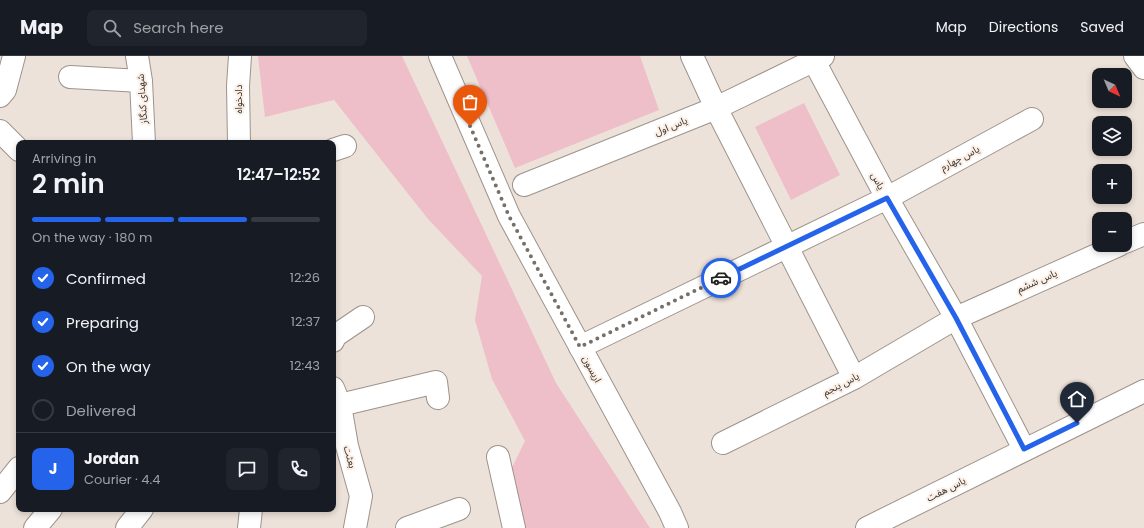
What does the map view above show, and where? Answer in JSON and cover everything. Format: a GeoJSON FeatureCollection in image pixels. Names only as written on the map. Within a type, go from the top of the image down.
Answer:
{"type":"FeatureCollection","features":[{"type":"Feature","properties":{"kind":"street"},"geometry":{"type":"LineString","coordinates":[[2,91],[14,56]]}},
{"type":"Feature","properties":{"kind":"street","name":"شهدای کنگاز"},"geometry":{"type":"LineString","coordinates":[[137,56],[141,81],[144,140]]}},
{"type":"Feature","properties":{"kind":"street","name":"دادخواه"},"geometry":{"type":"LineString","coordinates":[[239,140],[238,86],[240,56]]}},
{"type":"Feature","properties":{"kind":"street","name":"اریسون"},"geometry":{"type":"LineString","coordinates":[[440,56],[509,216],[677,528]]}},
{"type":"Feature","properties":{"kind":"street"},"geometry":{"type":"LineString","coordinates":[[692,56],[716,108],[854,378]]}},
{"type":"Feature","properties":{"kind":"street"},"geometry":{"type":"LineString","coordinates":[[1135,56],[1144,68]]}},
{"type":"Feature","properties":{"kind":"street","name":"یاس اول"},"geometry":{"type":"LineString","coordinates":[[524,185],[716,108],[818,58]]}},
{"type":"Feature","properties":{"kind":"street","name":"یاس"},"geometry":{"type":"LineString","coordinates":[[818,58],[887,198],[956,318],[1024,449]]}},
{"type":"Feature","properties":{"kind":"street"},"geometry":{"type":"LineString","coordinates":[[70,77],[141,81]]}},
{"type":"Feature","properties":{"kind":"street","name":"یاس چهارم"},"geometry":{"type":"LineString","coordinates":[[580,347],[887,198],[1032,118]]}},
{"type":"Feature","properties":{"kind":"street"},"geometry":{"type":"LineString","coordinates":[[0,131],[16,147]]}},
{"type":"Feature","properties":{"kind":"street"},"geometry":{"type":"LineString","coordinates":[[1132,239],[1144,234]]}},
{"type":"Feature","properties":{"kind":"street","name":"یاس ششم"},"geometry":{"type":"LineString","coordinates":[[956,318],[1103,252]]}},
{"type":"Feature","properties":{"kind":"street"},"geometry":{"type":"LineString","coordinates":[[336,335],[363,317]]}},
{"type":"Feature","properties":{"kind":"street","name":"یاس پنجم"},"geometry":{"type":"LineString","coordinates":[[723,443],[854,378],[956,318]]}},
{"type":"Feature","properties":{"kind":"street"},"geometry":{"type":"LineString","coordinates":[[337,396],[436,382],[438,398]]}},
{"type":"Feature","properties":{"kind":"street","name":"یاس هفت"},"geometry":{"type":"LineString","coordinates":[[867,528],[1144,390]]}},
{"type":"Feature","properties":{"kind":"street","name":"بعثت"},"geometry":{"type":"LineString","coordinates":[[337,396],[340,448],[361,496],[355,528]]}},
{"type":"Feature","properties":{"kind":"street"},"geometry":{"type":"LineString","coordinates":[[498,457],[514,528]]}},
{"type":"Feature","properties":{"kind":"street"},"geometry":{"type":"LineString","coordinates":[[0,492],[16,472]]}},
{"type":"Feature","properties":{"kind":"street"},"geometry":{"type":"LineString","coordinates":[[407,528],[459,509]]}},
{"type":"Feature","properties":{"kind":"street"},"geometry":{"type":"LineString","coordinates":[[35,528],[48,512]]}},
{"type":"Feature","properties":{"kind":"street"},"geometry":{"type":"LineString","coordinates":[[127,528],[140,512]]}},
{"type":"Feature","properties":{"kind":"street"},"geometry":{"type":"LineString","coordinates":[[249,528],[251,512]]}},
{"type":"Feature","properties":{"kind":"shaded area"},"geometry":{"type":"Polygon","coordinates":[[[258,56],[402,56],[556,383],[650,528],[518,528],[501,490],[525,441],[492,379],[475,320],[482,276],[428,219],[334,100],[265,117],[258,56]]]}},
{"type":"Feature","properties":{"kind":"shaded area"},"geometry":{"type":"Polygon","coordinates":[[[467,56],[640,56],[659,110],[515,168],[467,56]]]}},
{"type":"Feature","properties":{"kind":"shaded area"},"geometry":{"type":"Polygon","coordinates":[[[804,103],[840,175],[791,200],[755,127],[804,103]]]}},
{"type":"Feature","properties":{"kind":"way so far"},"geometry":{"type":"LineString","coordinates":[[470,126],[509,216],[580,347],[721,278]]}},
{"type":"Feature","properties":{"kind":"route"},"geometry":{"type":"LineString","coordinates":[[721,278],[887,198],[956,318],[1024,449],[1077,423]]}}]}
